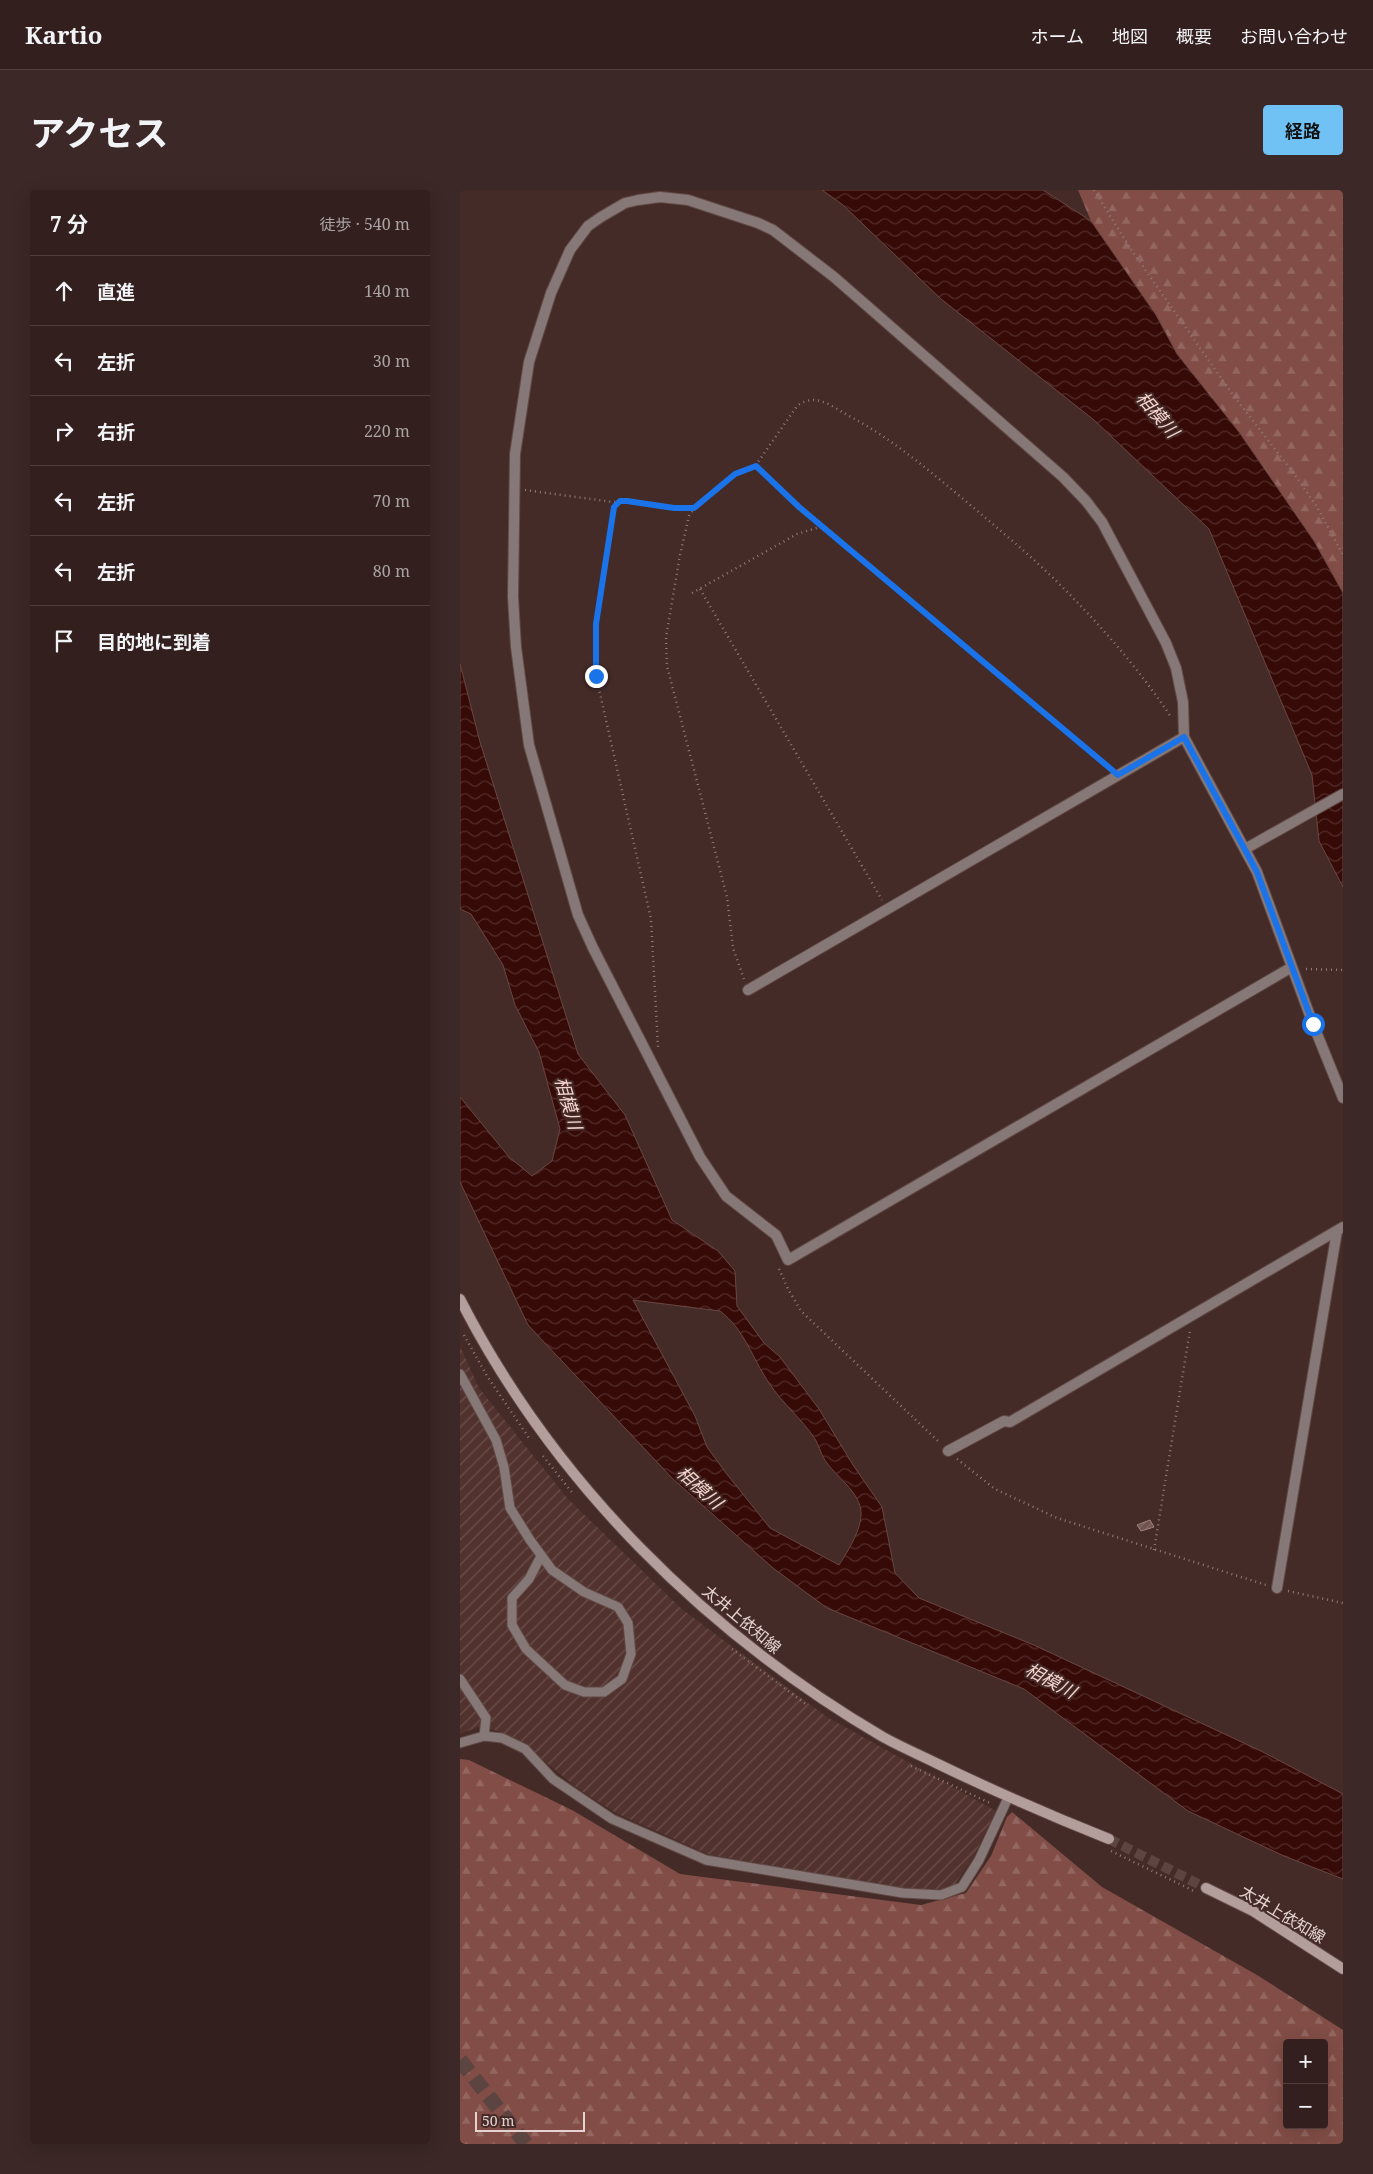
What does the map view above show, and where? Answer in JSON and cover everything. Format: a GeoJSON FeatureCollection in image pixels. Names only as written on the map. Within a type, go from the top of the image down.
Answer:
{"type":"FeatureCollection","features":[{"type":"Feature","properties":{"kind":"main road","name":"太井上依知線"},"geometry":{"type":"LineString","coordinates":[[460,1299],[501,1375],[536,1426],[586,1488],[642,1550],[699,1603],[782,1671],[885,1738],[1008,1798],[1107,1843]]}},
{"type":"Feature","properties":{"kind":"main road","name":"太井上依知線"},"geometry":{"type":"LineString","coordinates":[[1203,1891],[1253,1911],[1343,1969]]}},
{"type":"Feature","properties":{"kind":"street"},"geometry":{"type":"LineString","coordinates":[[1292,967],[788,1260],[776,1235],[726,1196],[700,1157],[578,915],[529,745],[516,647],[515,454],[529,362],[551,293],[570,250],[578,238],[600,217],[619,206],[638,200],[660,197],[688,200],[738,215],[773,230],[834,277],[1041,457],[1086,501],[1102,522],[1166,643],[1176,668],[1181,694],[1184,737],[1245,849],[1260,881],[1343,1098]]}},
{"type":"Feature","properties":{"kind":"street"},"geometry":{"type":"LineString","coordinates":[[748,990],[1184,737]]}},
{"type":"Feature","properties":{"kind":"street"},"geometry":{"type":"LineString","coordinates":[[1245,849],[1343,794]]}},
{"type":"Feature","properties":{"kind":"street"},"geometry":{"type":"LineString","coordinates":[[948,1451],[1004,1421],[1010,1422],[1340,1229]]}},
{"type":"Feature","properties":{"kind":"street"},"geometry":{"type":"LineString","coordinates":[[1277,1588],[1340,1229]]}},
{"type":"Feature","properties":{"kind":"lane"},"geometry":{"type":"LineString","coordinates":[[460,1374],[496,1440],[504,1467],[510,1508],[542,1556],[552,1570],[584,1592],[618,1607],[628,1623],[631,1654],[622,1679],[604,1692],[584,1692],[565,1685],[526,1649],[512,1625],[512,1598],[529,1579],[542,1556]]}},
{"type":"Feature","properties":{"kind":"lane"},"geometry":{"type":"LineString","coordinates":[[460,1679],[486,1718],[484,1736]]}},
{"type":"Feature","properties":{"kind":"lane"},"geometry":{"type":"LineString","coordinates":[[460,1743],[484,1736],[502,1738],[525,1749],[553,1778],[612,1819],[706,1860],[903,1893],[941,1895],[962,1887],[979,1860],[1008,1798]]}},
{"type":"Feature","properties":{"kind":"path"},"geometry":{"type":"LineString","coordinates":[[1094,190],[1130,248],[1233,394],[1317,507],[1343,556]]}},
{"type":"Feature","properties":{"kind":"path"},"geometry":{"type":"LineString","coordinates":[[748,990],[733,948],[727,897],[666,659],[666,637],[680,555],[689,516],[694,508],[735,474],[756,466],[797,406],[803,402],[813,400],[821,402],[864,424],[924,466],[1021,548],[1062,587],[1111,639],[1151,687],[1184,737]]}},
{"type":"Feature","properties":{"kind":"path"},"geometry":{"type":"LineString","coordinates":[[756,466],[823,526],[1118,775]]}},
{"type":"Feature","properties":{"kind":"path"},"geometry":{"type":"LineString","coordinates":[[514,490],[536,491],[613,502],[620,501],[674,508],[694,508]]}},
{"type":"Feature","properties":{"kind":"path"},"geometry":{"type":"LineString","coordinates":[[620,501],[614,507],[596,624],[596,676],[651,919],[659,1073]]}},
{"type":"Feature","properties":{"kind":"path"},"geometry":{"type":"LineString","coordinates":[[692,593],[796,534],[823,526]]}},
{"type":"Feature","properties":{"kind":"path"},"geometry":{"type":"LineString","coordinates":[[700,588],[887,909]]}},
{"type":"Feature","properties":{"kind":"path"},"geometry":{"type":"LineString","coordinates":[[1292,967],[1343,970]]}},
{"type":"Feature","properties":{"kind":"path"},"geometry":{"type":"LineString","coordinates":[[777,1262],[788,1289],[801,1312],[978,1478],[1015,1499],[1057,1518],[1277,1588],[1343,1603]]}},
{"type":"Feature","properties":{"kind":"path"},"geometry":{"type":"LineString","coordinates":[[1154,1550],[1192,1315]]}},
{"type":"Feature","properties":{"kind":"path"},"geometry":{"type":"LineString","coordinates":[[1107,1843],[1203,1891]]}},
{"type":"Feature","properties":{"kind":"shaded area"},"geometry":{"type":"Polygon","coordinates":[[[460,1346],[479,1388],[568,1499],[683,1610],[827,1717],[996,1811],[972,1860],[954,1885],[942,1889],[908,1889],[710,1855],[616,1813],[577,1788],[525,1745],[498,1731],[481,1726],[460,1734],[460,1346]]]}},
{"type":"Feature","properties":{"kind":"green space"},"geometry":{"type":"Polygon","coordinates":[[[1078,190],[1343,190],[1343,593],[1314,541],[1239,432],[1177,354],[1156,315],[1091,221],[1078,190]]]}},
{"type":"Feature","properties":{"kind":"green space"},"geometry":{"type":"Polygon","coordinates":[[[460,1759],[469,1760],[572,1810],[680,1874],[921,1905],[966,1893],[991,1856],[1007,1817],[1012,1812],[1102,1887],[1257,1975],[1343,2030],[1343,2144],[460,2144],[460,1759]]]}},
{"type":"Feature","properties":{"kind":"water","name":"相模川"},"geometry":{"type":"Polygon","coordinates":[[[822,190],[1043,190],[1091,221],[1156,315],[1177,354],[1239,432],[1314,541],[1343,593],[1343,887],[1319,841],[1312,775],[1209,529],[1094,420],[941,299],[843,205],[822,190]]]}},
{"type":"Feature","properties":{"kind":"water","name":"相模川"},"geometry":{"type":"Polygon","coordinates":[[[460,664],[480,742],[578,1054],[625,1115],[672,1220],[718,1251],[735,1271],[737,1306],[764,1343],[780,1357],[819,1409],[853,1465],[882,1507],[895,1573],[919,1598],[1036,1646],[1261,1751],[1343,1794],[1343,1879],[1284,1856],[1188,1811],[1024,1689],[827,1608],[773,1568],[672,1478],[528,1325],[460,1182],[460,1097],[509,1157],[532,1176],[552,1161],[560,1129],[539,1052],[515,1005],[503,965],[471,914],[460,909],[460,664]],[[633,1300],[695,1416],[707,1447],[726,1473],[770,1528],[839,1565],[854,1540],[861,1519],[860,1505],[857,1498],[825,1460],[810,1432],[769,1383],[736,1327],[720,1311],[633,1300]]]}},
{"type":"Feature","properties":{"kind":"building"},"geometry":{"type":"Polygon","coordinates":[[[1150,1520],[1154,1527],[1141,1531],[1137,1525],[1150,1520]]]}},
{"type":"Feature","properties":{"kind":"tunnel"},"geometry":{"type":"LineString","coordinates":[[1109,1839],[1206,1888]]}},
{"type":"Feature","properties":{"kind":"tunnel"},"geometry":{"type":"LineString","coordinates":[[460,2060],[526,2144]]}},
{"type":"Feature","properties":{"kind":"route"},"geometry":{"type":"LineString","coordinates":[[596,676],[596,624],[614,507],[620,501],[627,501],[674,508],[694,508],[735,474],[756,466],[799,507],[1118,775],[1184,737],[1257,872],[1313,1024]]}}]}
